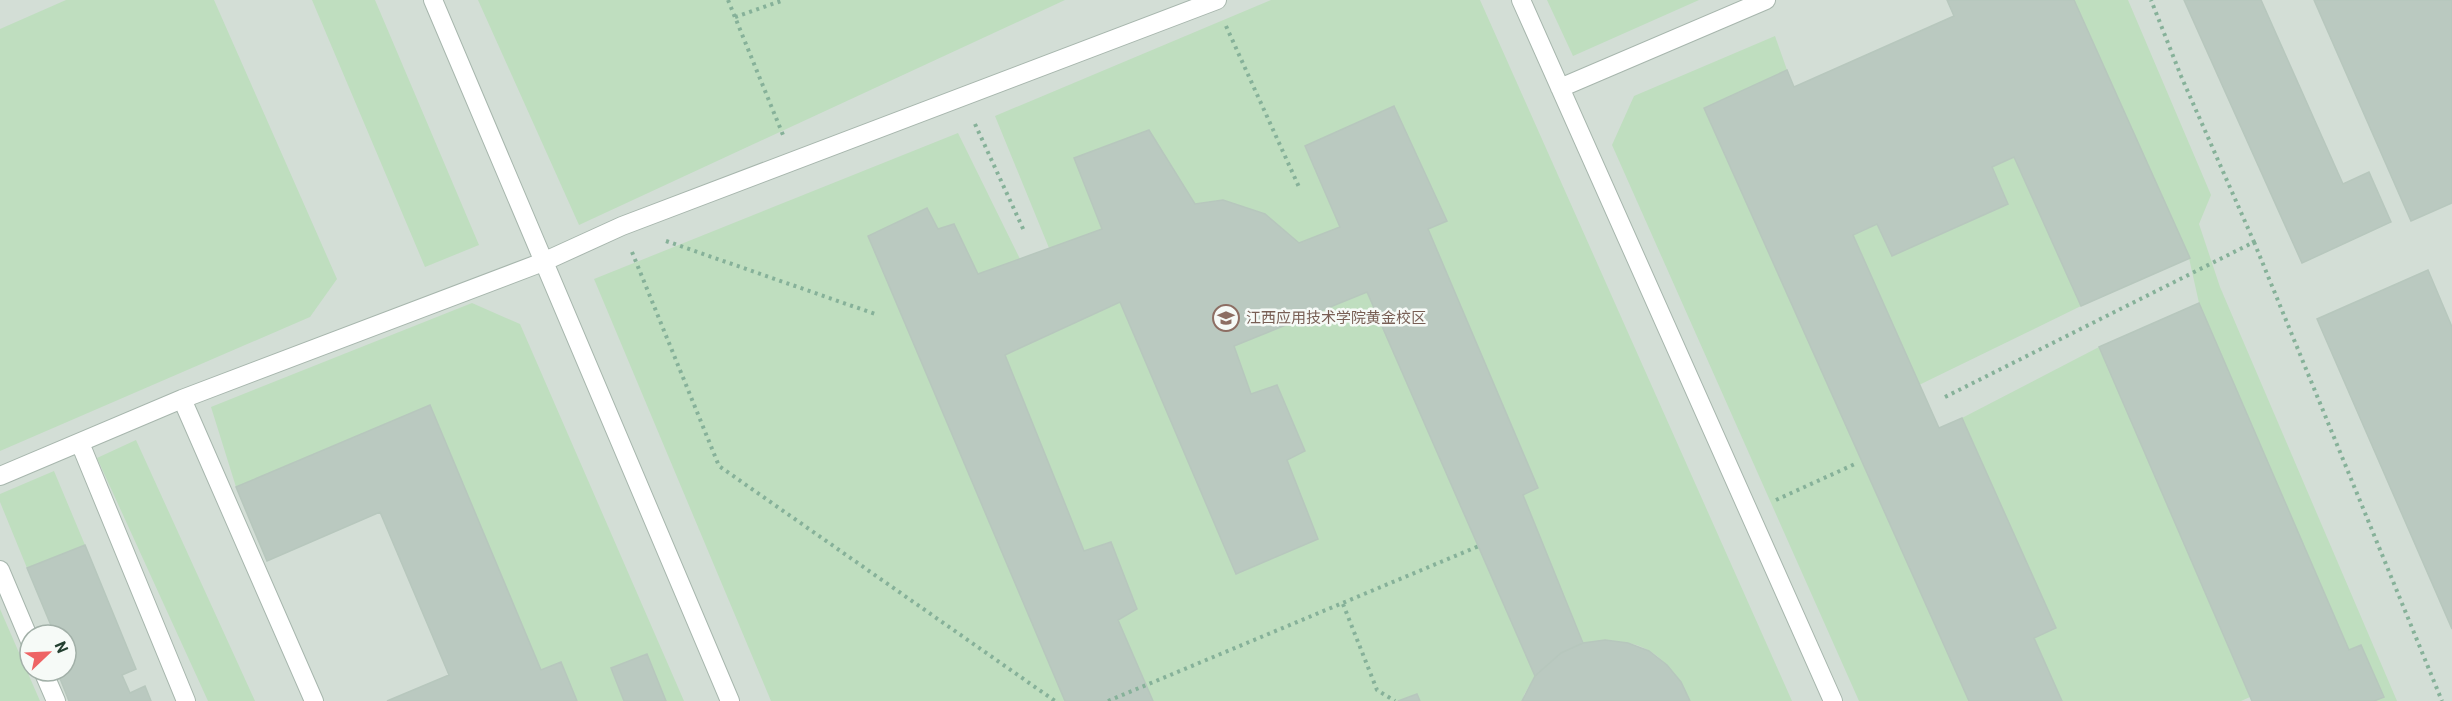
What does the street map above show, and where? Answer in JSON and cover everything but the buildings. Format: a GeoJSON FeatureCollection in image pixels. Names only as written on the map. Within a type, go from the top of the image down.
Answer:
{"type":"FeatureCollection","features":[{"type":"Feature","properties":{"kind":"street"},"geometry":{"type":"LineString","coordinates":[[433,0],[730,701]]}},
{"type":"Feature","properties":{"kind":"street"},"geometry":{"type":"LineString","coordinates":[[1521,0],[1833,701]]}},
{"type":"Feature","properties":{"kind":"street"},"geometry":{"type":"LineString","coordinates":[[1560,88],[1766,0]]}},
{"type":"Feature","properties":{"kind":"street"},"geometry":{"type":"LineString","coordinates":[[0,476],[182,399],[543,262],[622,226],[1215,1]]}},
{"type":"Feature","properties":{"kind":"street"},"geometry":{"type":"LineString","coordinates":[[182,399],[314,701]]}},
{"type":"Feature","properties":{"kind":"street"},"geometry":{"type":"LineString","coordinates":[[80,443],[186,701]]}},
{"type":"Feature","properties":{"kind":"street"},"geometry":{"type":"LineString","coordinates":[[0,570],[23,623]]}},
{"type":"Feature","properties":{"kind":"street"},"geometry":{"type":"LineString","coordinates":[[48,683],[56,701]]}},
{"type":"Feature","properties":{"kind":"path"},"geometry":{"type":"LineString","coordinates":[[728,0],[794,161]]}},
{"type":"Feature","properties":{"kind":"path"},"geometry":{"type":"LineString","coordinates":[[735,16],[784,0]]}},
{"type":"Feature","properties":{"kind":"path"},"geometry":{"type":"LineString","coordinates":[[2151,0],[2181,76],[2254,242],[2442,701]]}},
{"type":"Feature","properties":{"kind":"path"},"geometry":{"type":"LineString","coordinates":[[1215,1],[1299,187]]}},
{"type":"Feature","properties":{"kind":"path"},"geometry":{"type":"LineString","coordinates":[[962,96],[1025,233]]}},
{"type":"Feature","properties":{"kind":"path"},"geometry":{"type":"LineString","coordinates":[[622,226],[878,315]]}},
{"type":"Feature","properties":{"kind":"path"},"geometry":{"type":"LineString","coordinates":[[622,226],[719,466],[1055,701]]}},
{"type":"Feature","properties":{"kind":"path"},"geometry":{"type":"LineString","coordinates":[[1946,397],[2254,242]]}},
{"type":"Feature","properties":{"kind":"path"},"geometry":{"type":"LineString","coordinates":[[1750,512],[1857,463]]}},
{"type":"Feature","properties":{"kind":"path"},"geometry":{"type":"LineString","coordinates":[[1108,701],[1479,546]]}},
{"type":"Feature","properties":{"kind":"path"},"geometry":{"type":"LineString","coordinates":[[1343,604],[1377,690],[1395,701]]}},
{"type":"Feature","properties":{"kind":"shaded area","name":"江西应用技术学院黄金校区"},"geometry":{"type":"Polygon","coordinates":[[[0,0],[2452,0],[2452,701],[0,701],[0,0]]]}},
{"type":"Feature","properties":{"kind":"green space"},"geometry":{"type":"Polygon","coordinates":[[[66,0],[214,0],[337,279],[310,317],[0,451],[0,29],[66,0]]]}},
{"type":"Feature","properties":{"kind":"green space"},"geometry":{"type":"Polygon","coordinates":[[[312,0],[375,0],[479,245],[425,267],[312,0]]]}},
{"type":"Feature","properties":{"kind":"green space"},"geometry":{"type":"Polygon","coordinates":[[[478,0],[1065,0],[579,225],[478,0]]]}},
{"type":"Feature","properties":{"kind":"green space"},"geometry":{"type":"Polygon","coordinates":[[[1271,0],[1480,0],[1792,701],[1690,701],[1673,672],[1657,656],[1647,650],[1626,643],[1583,643],[1523,495],[1538,488],[1428,229],[1447,221],[1394,106],[1306,146],[1340,227],[1299,243],[1265,214],[1223,200],[1195,204],[1102,229],[1049,248],[995,116],[1271,0]]]}},
{"type":"Feature","properties":{"kind":"green space"},"geometry":{"type":"Polygon","coordinates":[[[1547,0],[1699,0],[1573,56],[1547,0]]]}},
{"type":"Feature","properties":{"kind":"green space"},"geometry":{"type":"Polygon","coordinates":[[[2074,0],[2128,0],[2211,195],[2199,224],[2220,287],[2397,701],[2374,701],[2361,645],[2349,650],[2199,303],[2189,258],[2074,0]]]}},
{"type":"Feature","properties":{"kind":"green space"},"geometry":{"type":"Polygon","coordinates":[[[1775,36],[1787,70],[1704,108],[1969,701],[1859,701],[1612,145],[1634,96],[1775,36]]]}},
{"type":"Feature","properties":{"kind":"green space"},"geometry":{"type":"Polygon","coordinates":[[[958,133],[1020,259],[978,274],[954,225],[938,229],[927,208],[868,236],[1065,701],[771,701],[594,279],[958,133]]]}},
{"type":"Feature","properties":{"kind":"green space"},"geometry":{"type":"Polygon","coordinates":[[[2014,157],[2081,306],[1919,385],[1853,235],[1877,224],[1892,256],[2008,204],[1992,167],[2014,157]]]}},
{"type":"Feature","properties":{"kind":"green space"},"geometry":{"type":"Polygon","coordinates":[[[1367,292],[1535,676],[1523,701],[1420,701],[1417,694],[1398,701],[1153,701],[1118,620],[1137,608],[1111,543],[1084,551],[1005,355],[1120,302],[1236,574],[1318,539],[1287,460],[1305,450],[1277,386],[1251,394],[1234,346],[1367,292]]]}},
{"type":"Feature","properties":{"kind":"green space"},"geometry":{"type":"Polygon","coordinates":[[[472,303],[520,324],[684,701],[666,701],[646,654],[611,668],[624,701],[577,701],[541,670],[430,405],[236,487],[211,407],[472,303]]]}},
{"type":"Feature","properties":{"kind":"green space"},"geometry":{"type":"Polygon","coordinates":[[[2099,347],[2250,697],[2241,701],[2062,701],[2034,638],[2056,628],[1962,418],[2099,347]]]}},
{"type":"Feature","properties":{"kind":"green space"},"geometry":{"type":"Polygon","coordinates":[[[136,440],[255,701],[208,701],[97,458],[136,440]]]}},
{"type":"Feature","properties":{"kind":"green space"},"geometry":{"type":"Polygon","coordinates":[[[54,471],[85,545],[27,568],[0,502],[0,494],[54,471]]]}},
{"type":"Feature","properties":{"kind":"green space"},"geometry":{"type":"Polygon","coordinates":[[[0,609],[18,650],[18,683],[32,683],[40,701],[0,701],[0,609]]]}},
{"type":"Feature","properties":{"kind":"place","name":"江西应用技术学院黄金校区"},"geometry":{"type":"Point","coordinates":[1226,318]}}]}
